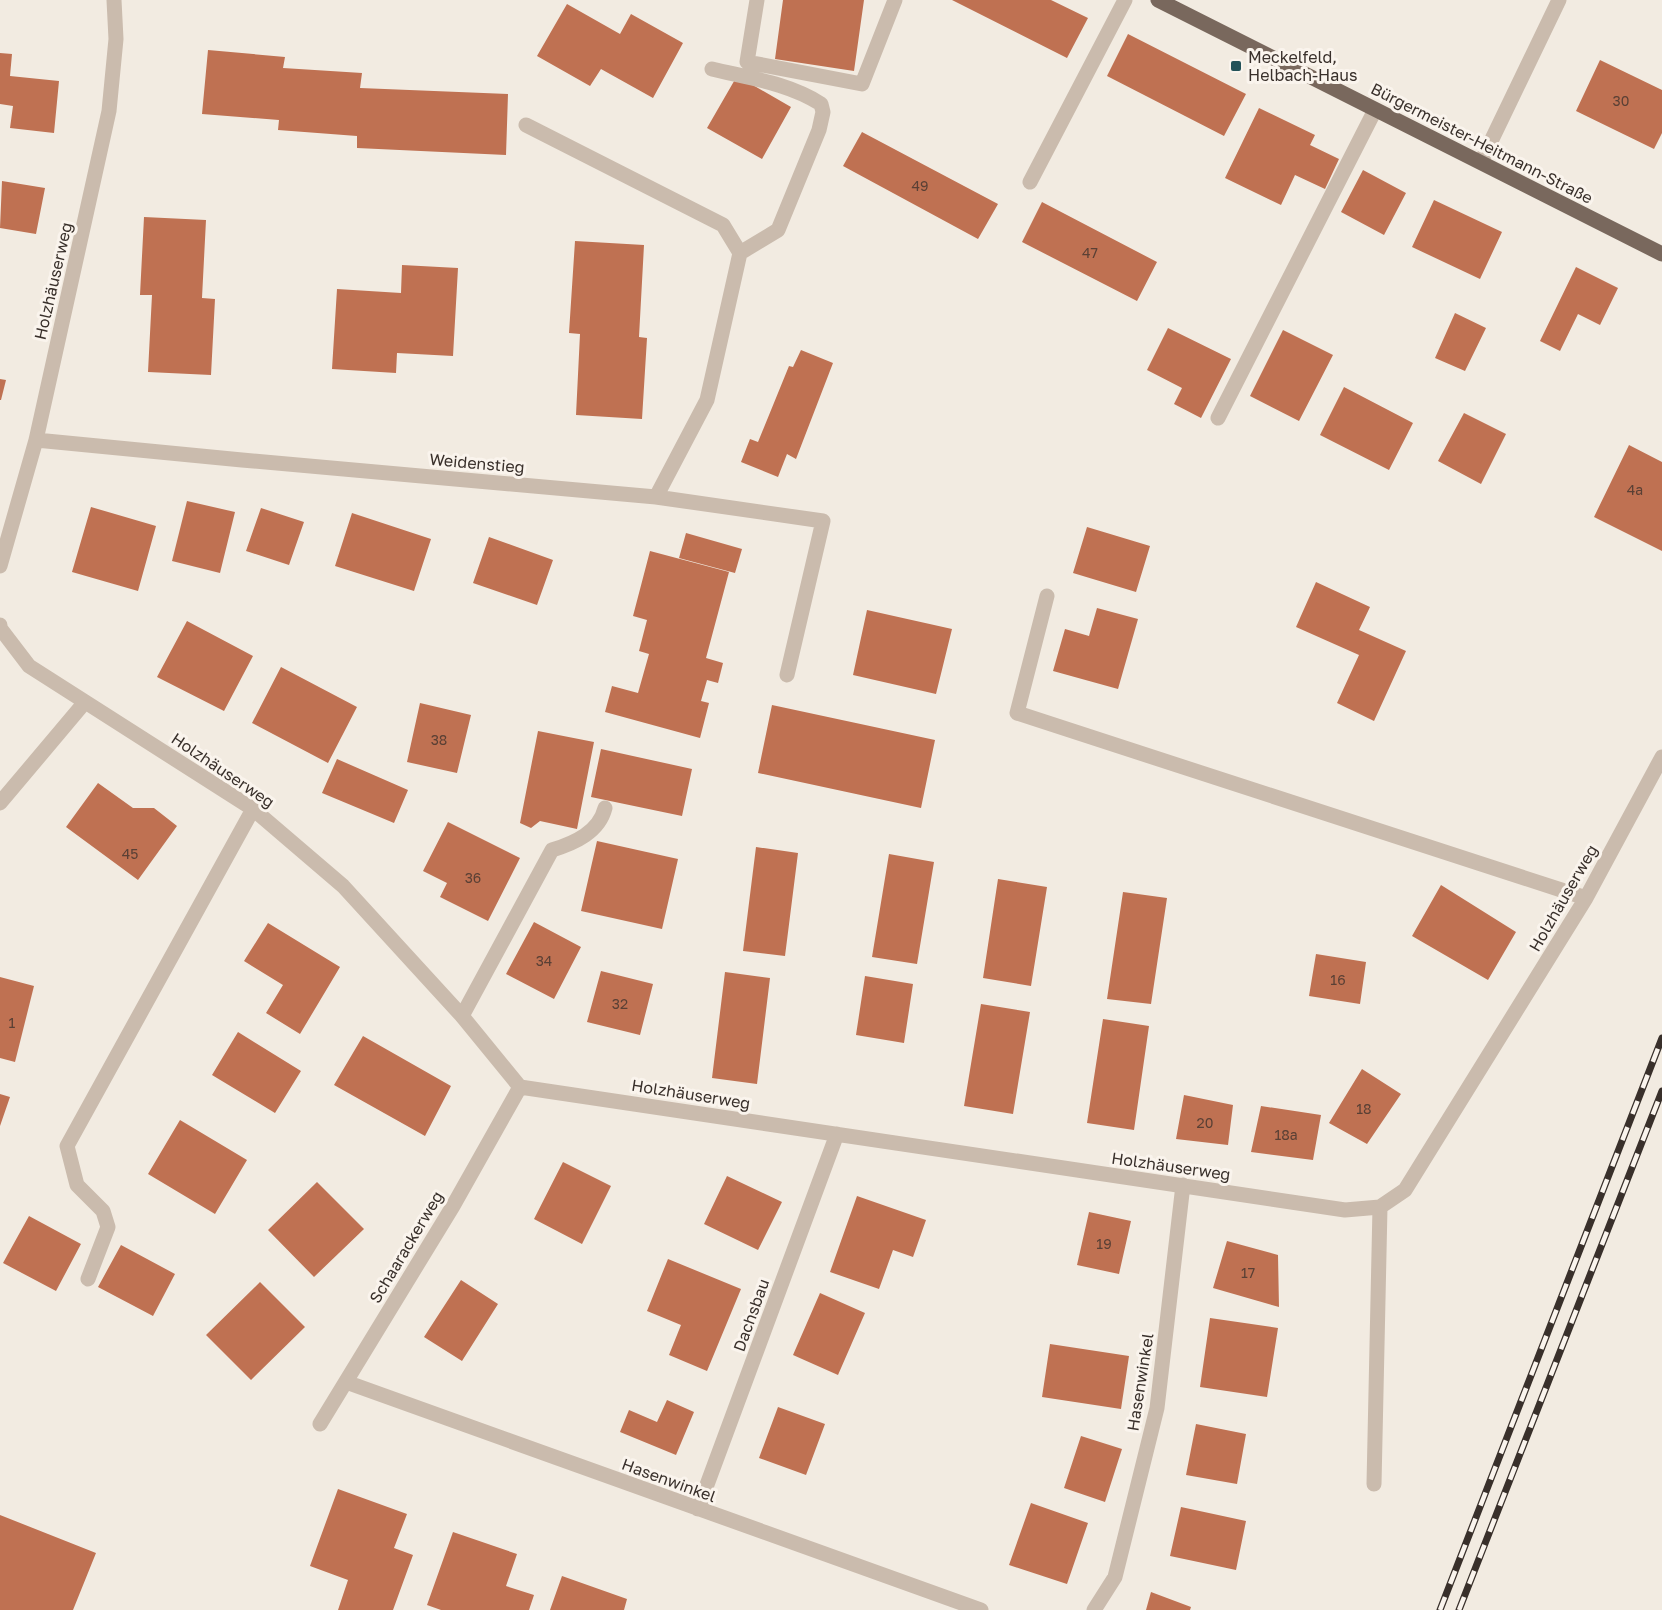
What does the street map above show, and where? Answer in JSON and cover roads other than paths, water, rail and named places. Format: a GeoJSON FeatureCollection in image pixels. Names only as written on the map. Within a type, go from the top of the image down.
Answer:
{"type":"FeatureCollection","features":[{"type":"Feature","properties":{"kind":"main road","name":"Bürgermeister-Heitmann-Straße"},"geometry":{"type":"LineString","coordinates":[[1158,0],[1662,254]]}},
{"type":"Feature","properties":{"kind":"street","name":"Holzhäuserweg"},"geometry":{"type":"LineString","coordinates":[[0,567],[36,440],[110,111],[116,39],[114,0]]}},
{"type":"Feature","properties":{"kind":"street"},"geometry":{"type":"LineString","coordinates":[[756,0],[747,62],[862,84],[895,0]]}},
{"type":"Feature","properties":{"kind":"street"},"geometry":{"type":"LineString","coordinates":[[1030,182],[1125,0]]}},
{"type":"Feature","properties":{"kind":"street"},"geometry":{"type":"LineString","coordinates":[[1481,162],[1559,0]]}},
{"type":"Feature","properties":{"kind":"street"},"geometry":{"type":"LineString","coordinates":[[712,69],[783,86],[821,104],[823,112],[819,130],[778,230],[740,253]]}},
{"type":"Feature","properties":{"kind":"street"},"geometry":{"type":"LineString","coordinates":[[1218,418],[1375,110]]}},
{"type":"Feature","properties":{"kind":"street"},"geometry":{"type":"LineString","coordinates":[[526,125],[723,225],[740,253],[707,400],[656,497]]}},
{"type":"Feature","properties":{"kind":"street","name":"Weidenstieg"},"geometry":{"type":"LineString","coordinates":[[36,440],[656,497],[823,521],[787,675]]}},
{"type":"Feature","properties":{"kind":"street"},"geometry":{"type":"LineString","coordinates":[[1047,596],[1017,713],[1586,898]]}},
{"type":"Feature","properties":{"kind":"street","name":"Holzhäuserweg"},"geometry":{"type":"LineString","coordinates":[[0,625],[29,666],[253,808],[343,886],[462,1016],[520,1087],[1345,1210],[1380,1208],[1404,1190],[1586,898],[1662,757]]}},
{"type":"Feature","properties":{"kind":"street"},"geometry":{"type":"LineString","coordinates":[[0,803],[85,702]]}},
{"type":"Feature","properties":{"kind":"street"},"geometry":{"type":"LineString","coordinates":[[88,1279],[108,1227],[103,1211],[77,1185],[67,1146],[253,808]]}},
{"type":"Feature","properties":{"kind":"street"},"geometry":{"type":"LineString","coordinates":[[462,1016],[552,849],[573,843],[589,832],[602,818],[605,808]]}},
{"type":"Feature","properties":{"kind":"street","name":"Schaarackerweg"},"geometry":{"type":"LineString","coordinates":[[320,1424],[453,1206],[520,1087]]}},
{"type":"Feature","properties":{"kind":"street","name":"Dachsbau"},"geometry":{"type":"LineString","coordinates":[[698,1509],[837,1134]]}},
{"type":"Feature","properties":{"kind":"street","name":"Hasenwinkel"},"geometry":{"type":"LineString","coordinates":[[1094,1610],[1115,1577],[1157,1408],[1183,1185]]}},
{"type":"Feature","properties":{"kind":"street"},"geometry":{"type":"LineString","coordinates":[[1374,1484],[1380,1208]]}},
{"type":"Feature","properties":{"kind":"street","name":"Hasenwinkel"},"geometry":{"type":"LineString","coordinates":[[346,1382],[981,1610]]}},
{"type":"Feature","properties":{"kind":"railway"},"geometry":{"type":"LineString","coordinates":[[1440,1610],[1662,1038]]}},
{"type":"Feature","properties":{"kind":"railway"},"geometry":{"type":"LineString","coordinates":[[1459,1610],[1662,1091]]}},
{"type":"Feature","properties":{"kind":"place","name":"Meckelfeld, Helbach-Haus"},"geometry":{"type":"Point","coordinates":[1236,66]}}]}
